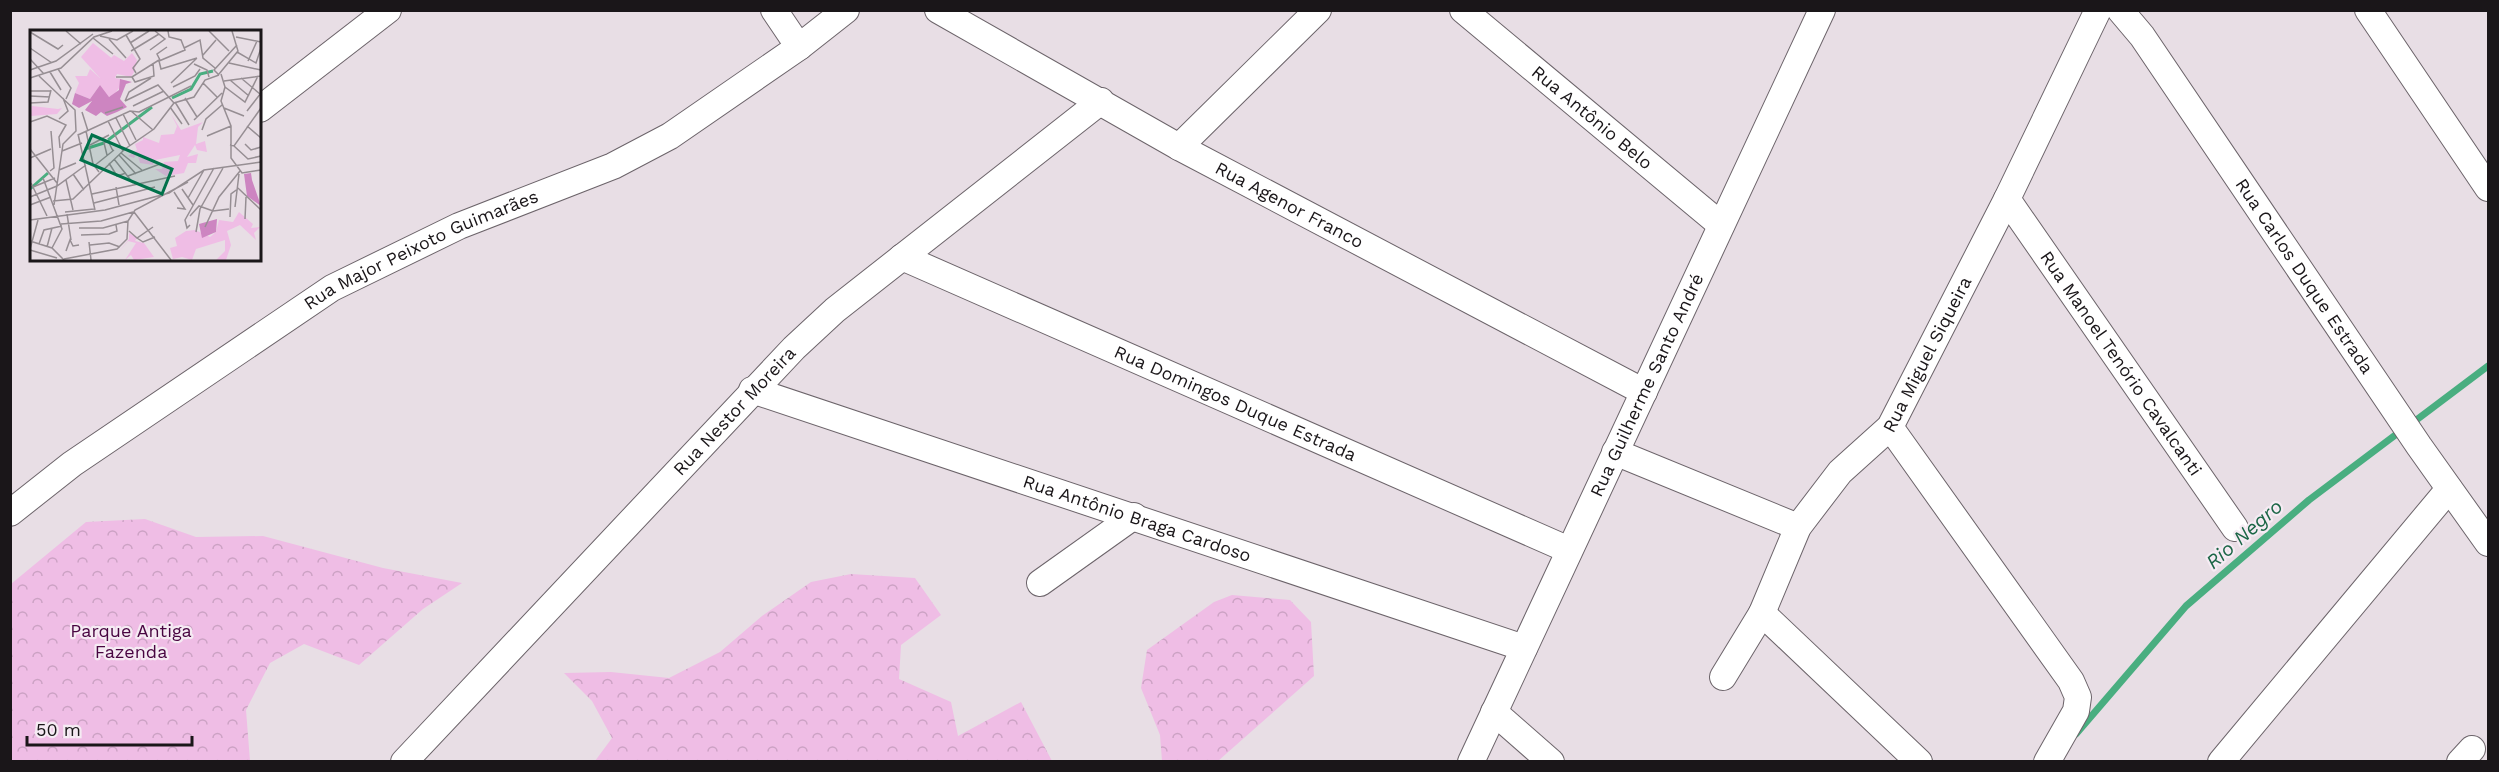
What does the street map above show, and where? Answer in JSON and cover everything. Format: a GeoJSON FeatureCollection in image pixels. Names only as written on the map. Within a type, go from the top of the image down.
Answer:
{"type":"FeatureCollection","features":[{"type":"Feature","properties":{"kind":"street"},"geometry":{"type":"LineString","coordinates":[[261,108],[388,10]]}},
{"type":"Feature","properties":{"kind":"street"},"geometry":{"type":"LineString","coordinates":[[774,10],[798,47]]}},
{"type":"Feature","properties":{"kind":"street","name":"Rua Major Peixoto Guimarães"},"geometry":{"type":"LineString","coordinates":[[10,513],[72,464],[332,288],[459,226],[613,166],[670,136],[798,47],[846,10]]}},
{"type":"Feature","properties":{"kind":"street","name":"Rua Agenor Franco"},"geometry":{"type":"LineString","coordinates":[[938,10],[1179,147],[1644,392]]}},
{"type":"Feature","properties":{"kind":"street","name":"Rua Antônio Belo"},"geometry":{"type":"LineString","coordinates":[[1463,10],[1721,225]]}},
{"type":"Feature","properties":{"kind":"street","name":"Rua Guilherme Santo André"},"geometry":{"type":"LineString","coordinates":[[1471,762],[1822,10]]}},
{"type":"Feature","properties":{"kind":"street","name":"Rua Miguel Siqueira"},"geometry":{"type":"LineString","coordinates":[[1723,677],[1762,613],[1798,527],[1839,472],[1890,427],[2007,200],[2098,10]]}},
{"type":"Feature","properties":{"kind":"street","name":"Rua Carlos Duque Estrada"},"geometry":{"type":"LineString","coordinates":[[2121,10],[2149,46],[2419,446],[2488,543]]}},
{"type":"Feature","properties":{"kind":"street"},"geometry":{"type":"LineString","coordinates":[[2368,10],[2488,188]]}},
{"type":"Feature","properties":{"kind":"street"},"geometry":{"type":"LineString","coordinates":[[1179,147],[1309,13]]}},
{"type":"Feature","properties":{"kind":"street","name":"Rua Nestor Moreira"},"geometry":{"type":"LineString","coordinates":[[404,762],[752,390],[835,310],[1101,101]]}},
{"type":"Feature","properties":{"kind":"street","name":"Rua Manoel Tenório Cavalcanti"},"geometry":{"type":"LineString","coordinates":[[2007,200],[2235,528]]}},
{"type":"Feature","properties":{"kind":"street","name":"Rua Domingos Duque Estrada"},"geometry":{"type":"LineString","coordinates":[[902,256],[1569,550]]}},
{"type":"Feature","properties":{"kind":"street","name":"Rua Antônio Braga Cardoso"},"geometry":{"type":"LineString","coordinates":[[752,390],[1524,648]]}},
{"type":"Feature","properties":{"kind":"street"},"geometry":{"type":"LineString","coordinates":[[1890,427],[2071,681],[2078,697],[2076,711],[2047,762]]}},
{"type":"Feature","properties":{"kind":"street"},"geometry":{"type":"LineString","coordinates":[[1615,452],[1798,527]]}},
{"type":"Feature","properties":{"kind":"street"},"geometry":{"type":"LineString","coordinates":[[2221,762],[2449,489]]}},
{"type":"Feature","properties":{"kind":"street"},"geometry":{"type":"LineString","coordinates":[[1040,583],[1134,516]]}},
{"type":"Feature","properties":{"kind":"street"},"geometry":{"type":"LineString","coordinates":[[1762,613],[1919,762]]}},
{"type":"Feature","properties":{"kind":"street"},"geometry":{"type":"LineString","coordinates":[[1494,712],[1551,762]]}},
{"type":"Feature","properties":{"kind":"green space","name":"Parque Antiga Fazenda"},"geometry":{"type":"Polygon","coordinates":[[[145,519],[196,537],[263,536],[383,568],[462,583],[423,609],[359,665],[304,644],[270,663],[246,710],[250,761],[11,761],[11,584],[86,522],[145,519]]]}},
{"type":"Feature","properties":{"kind":"green space"},"geometry":{"type":"Polygon","coordinates":[[[851,574],[915,578],[941,615],[901,645],[899,679],[951,702],[958,736],[1021,702],[1052,761],[595,761],[612,738],[592,701],[564,673],[611,672],[669,678],[720,652],[762,616],[811,582],[851,574]]]}},
{"type":"Feature","properties":{"kind":"green space"},"geometry":{"type":"Polygon","coordinates":[[[1232,595],[1290,600],[1311,622],[1314,676],[1218,761],[1162,761],[1160,735],[1141,688],[1147,650],[1214,602],[1232,595]]]}},
{"type":"Feature","properties":{"kind":"waterway","name":"Rio Negro"},"geometry":{"type":"LineString","coordinates":[[2411,424],[2488,366]]}},
{"type":"Feature","properties":{"kind":"waterway","name":"Rio Negro"},"geometry":{"type":"LineString","coordinates":[[2076,734],[2186,606],[2309,500],[2402,430]]}}]}
